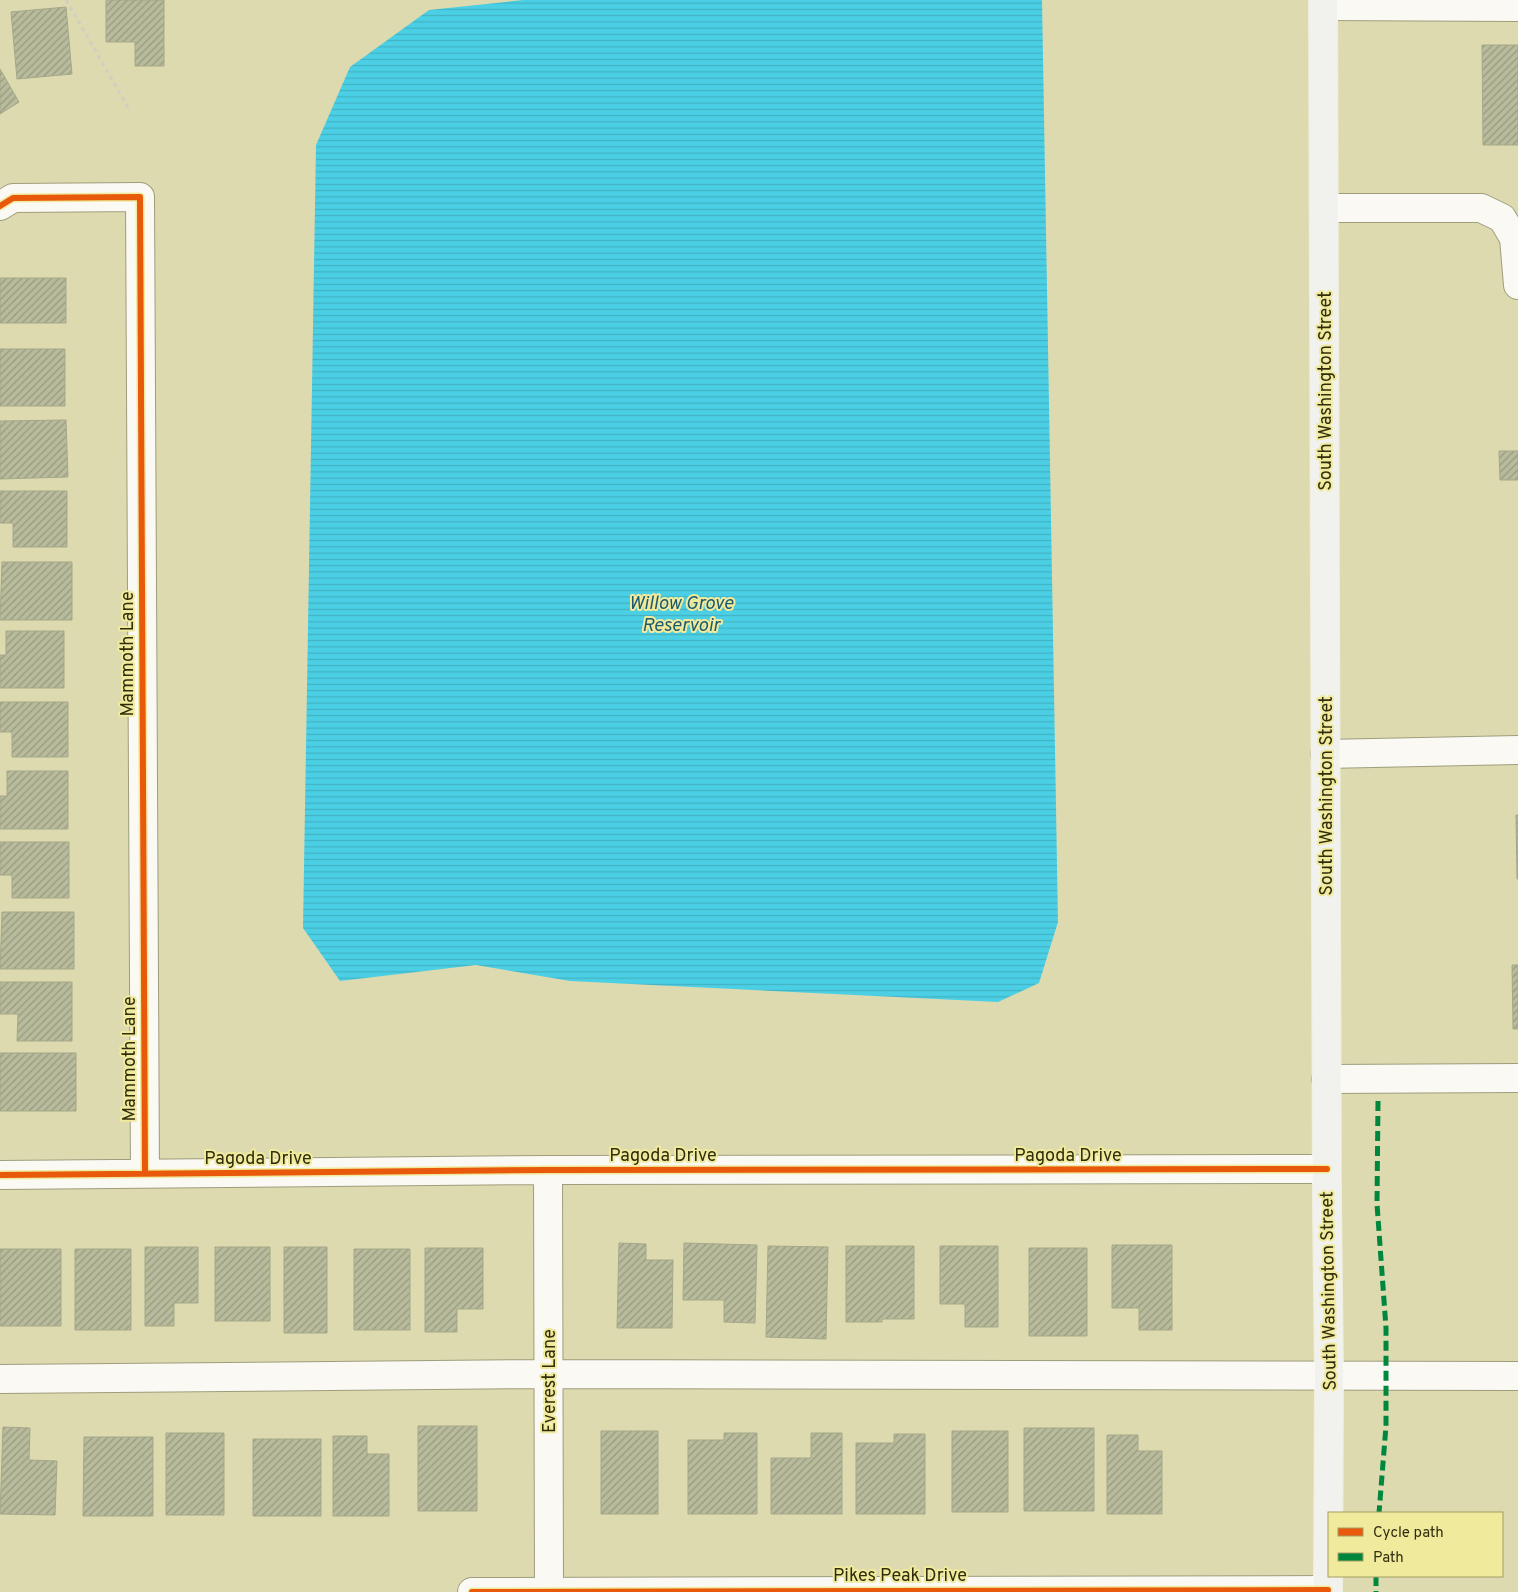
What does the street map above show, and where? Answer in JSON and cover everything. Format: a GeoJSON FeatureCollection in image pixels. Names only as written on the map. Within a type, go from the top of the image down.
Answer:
{"type":"FeatureCollection","features":[{"type":"Feature","properties":{"kind":"main road","name":"South Washington Street"},"geometry":{"type":"LineString","coordinates":[[1323,3],[1328,1512]]}},
{"type":"Feature","properties":{"kind":"main road","name":"South Washington Street"},"geometry":{"type":"LineString","coordinates":[[1328,1577],[1328,1591]]}},
{"type":"Feature","properties":{"kind":"street"},"geometry":{"type":"LineString","coordinates":[[1323,3],[1432,3],[1518,7]]}},
{"type":"Feature","properties":{"kind":"street","name":"Mammoth Lane"},"geometry":{"type":"LineString","coordinates":[[0,206],[13,198],[140,197],[145,1174]]}},
{"type":"Feature","properties":{"kind":"street"},"geometry":{"type":"LineString","coordinates":[[1324,208],[1481,208],[1502,218],[1514,238],[1518,285]]}},
{"type":"Feature","properties":{"kind":"street"},"geometry":{"type":"LineString","coordinates":[[1326,754],[1518,750]]}},
{"type":"Feature","properties":{"kind":"street"},"geometry":{"type":"LineString","coordinates":[[1326,1079],[1518,1078]]}},
{"type":"Feature","properties":{"kind":"street","name":"Pagoda Drive"},"geometry":{"type":"LineString","coordinates":[[0,1175],[548,1170],[1327,1169]]}},
{"type":"Feature","properties":{"kind":"street","name":"Everest Lane"},"geometry":{"type":"LineString","coordinates":[[548,1170],[549,1591]]}},
{"type":"Feature","properties":{"kind":"street"},"geometry":{"type":"LineString","coordinates":[[0,1378],[549,1374],[1518,1376]]}},
{"type":"Feature","properties":{"kind":"street","name":"Pikes Peak Drive"},"geometry":{"type":"LineString","coordinates":[[472,1592],[1328,1591]]}},
{"type":"Feature","properties":{"kind":"path"},"geometry":{"type":"LineString","coordinates":[[66,0],[129,109]]}},
{"type":"Feature","properties":{"kind":"water","name":"Willow Grove Reservoir"},"geometry":{"type":"Polygon","coordinates":[[[523,0],[1042,0],[1058,922],[1039,983],[998,1002],[570,981],[476,965],[340,981],[303,928],[316,145],[350,67],[429,10],[523,0]]]}},
{"type":"Feature","properties":{"kind":"building"},"geometry":{"type":"Polygon","coordinates":[[[106,0],[164,0],[164,66],[135,66],[135,42],[106,42],[106,0]]]}},
{"type":"Feature","properties":{"kind":"building"},"geometry":{"type":"Polygon","coordinates":[[[66,7],[72,74],[17,79],[11,12],[66,7]]]}},
{"type":"Feature","properties":{"kind":"building"},"geometry":{"type":"Polygon","coordinates":[[[1482,45],[1518,45],[1518,145],[1483,145],[1482,45]]]}},
{"type":"Feature","properties":{"kind":"building"},"geometry":{"type":"Polygon","coordinates":[[[0,69],[19,102],[0,114],[0,69]]]}},
{"type":"Feature","properties":{"kind":"building"},"geometry":{"type":"Polygon","coordinates":[[[0,278],[66,278],[66,323],[0,323],[0,278]]]}},
{"type":"Feature","properties":{"kind":"building"},"geometry":{"type":"Polygon","coordinates":[[[0,349],[65,349],[65,406],[0,406],[0,349]]]}},
{"type":"Feature","properties":{"kind":"building"},"geometry":{"type":"Polygon","coordinates":[[[66,420],[68,477],[0,479],[0,421],[66,420]]]}},
{"type":"Feature","properties":{"kind":"building"},"geometry":{"type":"Polygon","coordinates":[[[1499,451],[1518,451],[1518,480],[1500,480],[1499,451]]]}},
{"type":"Feature","properties":{"kind":"building"},"geometry":{"type":"Polygon","coordinates":[[[0,491],[67,491],[67,547],[13,547],[13,523],[0,523],[0,491]]]}},
{"type":"Feature","properties":{"kind":"building"},"geometry":{"type":"Polygon","coordinates":[[[2,562],[72,562],[72,620],[0,620],[2,562]]]}},
{"type":"Feature","properties":{"kind":"building"},"geometry":{"type":"Polygon","coordinates":[[[6,631],[64,631],[64,688],[0,688],[0,655],[6,655],[6,631]]]}},
{"type":"Feature","properties":{"kind":"building"},"geometry":{"type":"Polygon","coordinates":[[[0,702],[68,702],[68,757],[12,757],[12,732],[0,732],[0,702]]]}},
{"type":"Feature","properties":{"kind":"building"},"geometry":{"type":"Polygon","coordinates":[[[7,771],[68,771],[68,829],[0,829],[0,796],[7,796],[7,771]]]}},
{"type":"Feature","properties":{"kind":"building"},"geometry":{"type":"Polygon","coordinates":[[[1516,815],[1518,815],[1518,879],[1517,879],[1516,815]]]}},
{"type":"Feature","properties":{"kind":"building"},"geometry":{"type":"Polygon","coordinates":[[[0,842],[69,842],[69,898],[12,898],[12,875],[0,875],[0,842]]]}},
{"type":"Feature","properties":{"kind":"building"},"geometry":{"type":"Polygon","coordinates":[[[2,912],[74,912],[74,969],[0,969],[2,912]]]}},
{"type":"Feature","properties":{"kind":"building"},"geometry":{"type":"Polygon","coordinates":[[[1512,965],[1518,965],[1518,1029],[1513,1029],[1512,965]]]}},
{"type":"Feature","properties":{"kind":"building"},"geometry":{"type":"Polygon","coordinates":[[[0,982],[72,982],[72,1041],[17,1041],[18,1014],[0,1014],[0,982]]]}},
{"type":"Feature","properties":{"kind":"building"},"geometry":{"type":"Polygon","coordinates":[[[0,1053],[76,1053],[76,1111],[0,1111],[0,1053]]]}},
{"type":"Feature","properties":{"kind":"building"},"geometry":{"type":"Polygon","coordinates":[[[619,1243],[646,1244],[646,1260],[673,1260],[672,1328],[617,1328],[619,1243]]]}},
{"type":"Feature","properties":{"kind":"building"},"geometry":{"type":"Polygon","coordinates":[[[684,1243],[757,1245],[755,1323],[724,1322],[724,1300],[683,1300],[684,1243]]]}},
{"type":"Feature","properties":{"kind":"building"},"geometry":{"type":"Polygon","coordinates":[[[1112,1245],[1172,1245],[1172,1330],[1139,1330],[1139,1308],[1112,1308],[1112,1245]]]}},
{"type":"Feature","properties":{"kind":"building"},"geometry":{"type":"Polygon","coordinates":[[[768,1246],[828,1247],[826,1339],[766,1337],[768,1246]]]}},
{"type":"Feature","properties":{"kind":"building"},"geometry":{"type":"Polygon","coordinates":[[[846,1246],[914,1246],[914,1319],[882,1319],[882,1322],[846,1322],[846,1246]]]}},
{"type":"Feature","properties":{"kind":"building"},"geometry":{"type":"Polygon","coordinates":[[[940,1246],[998,1246],[998,1327],[965,1327],[965,1304],[940,1304],[940,1246]]]}},
{"type":"Feature","properties":{"kind":"building"},"geometry":{"type":"Polygon","coordinates":[[[145,1247],[198,1247],[198,1303],[174,1303],[174,1326],[145,1326],[145,1247]]]}},
{"type":"Feature","properties":{"kind":"building"},"geometry":{"type":"Polygon","coordinates":[[[215,1247],[270,1247],[270,1321],[215,1321],[215,1247]]]}},
{"type":"Feature","properties":{"kind":"building"},"geometry":{"type":"Polygon","coordinates":[[[284,1247],[327,1247],[327,1333],[284,1333],[284,1247]]]}},
{"type":"Feature","properties":{"kind":"building"},"geometry":{"type":"Polygon","coordinates":[[[425,1248],[483,1248],[483,1309],[457,1309],[457,1332],[425,1332],[425,1248]]]}},
{"type":"Feature","properties":{"kind":"building"},"geometry":{"type":"Polygon","coordinates":[[[1029,1248],[1087,1248],[1087,1336],[1029,1336],[1029,1248]]]}},
{"type":"Feature","properties":{"kind":"building"},"geometry":{"type":"Polygon","coordinates":[[[0,1249],[61,1249],[61,1326],[0,1326],[0,1249]]]}},
{"type":"Feature","properties":{"kind":"building"},"geometry":{"type":"Polygon","coordinates":[[[75,1249],[131,1249],[131,1330],[75,1330],[75,1249]]]}},
{"type":"Feature","properties":{"kind":"building"},"geometry":{"type":"Polygon","coordinates":[[[354,1249],[410,1249],[410,1330],[354,1330],[354,1249]]]}},
{"type":"Feature","properties":{"kind":"building"},"geometry":{"type":"Polygon","coordinates":[[[418,1426],[477,1426],[477,1511],[418,1511],[418,1426]]]}},
{"type":"Feature","properties":{"kind":"building"},"geometry":{"type":"Polygon","coordinates":[[[3,1427],[30,1428],[29,1460],[57,1461],[55,1515],[0,1514],[3,1427]]]}},
{"type":"Feature","properties":{"kind":"building"},"geometry":{"type":"Polygon","coordinates":[[[1024,1428],[1094,1428],[1094,1511],[1024,1511],[1024,1428]]]}},
{"type":"Feature","properties":{"kind":"building"},"geometry":{"type":"Polygon","coordinates":[[[601,1431],[658,1431],[658,1514],[601,1514],[601,1431]]]}},
{"type":"Feature","properties":{"kind":"building"},"geometry":{"type":"Polygon","coordinates":[[[952,1431],[1008,1431],[1008,1512],[952,1512],[952,1431]]]}},
{"type":"Feature","properties":{"kind":"building"},"geometry":{"type":"Polygon","coordinates":[[[166,1433],[224,1433],[224,1515],[166,1515],[166,1433]]]}},
{"type":"Feature","properties":{"kind":"building"},"geometry":{"type":"Polygon","coordinates":[[[724,1433],[757,1433],[757,1514],[688,1514],[688,1440],[724,1440],[724,1433]]]}},
{"type":"Feature","properties":{"kind":"building"},"geometry":{"type":"Polygon","coordinates":[[[811,1433],[842,1433],[842,1514],[771,1514],[771,1458],[811,1458],[811,1433]]]}},
{"type":"Feature","properties":{"kind":"building"},"geometry":{"type":"Polygon","coordinates":[[[894,1434],[925,1434],[925,1514],[856,1514],[856,1443],[894,1443],[894,1434]]]}},
{"type":"Feature","properties":{"kind":"building"},"geometry":{"type":"Polygon","coordinates":[[[1107,1435],[1138,1435],[1138,1451],[1162,1451],[1162,1514],[1107,1514],[1107,1435]]]}},
{"type":"Feature","properties":{"kind":"building"},"geometry":{"type":"Polygon","coordinates":[[[333,1436],[367,1436],[367,1454],[389,1454],[389,1516],[333,1516],[333,1436]]]}},
{"type":"Feature","properties":{"kind":"building"},"geometry":{"type":"Polygon","coordinates":[[[84,1437],[153,1437],[153,1516],[83,1516],[84,1437]]]}},
{"type":"Feature","properties":{"kind":"building"},"geometry":{"type":"Polygon","coordinates":[[[253,1439],[321,1439],[321,1516],[253,1516],[253,1439]]]}},
{"type":"Feature","properties":{"kind":"marked path"},"geometry":{"type":"LineString","coordinates":[[1378,1101],[1377,1204],[1386,1328],[1386,1426],[1379,1512]]}},
{"type":"Feature","properties":{"kind":"marked path"},"geometry":{"type":"LineString","coordinates":[[1376,1577],[1376,1592]]}},
{"type":"Feature","properties":{"kind":"cycle path"},"geometry":{"type":"LineString","coordinates":[[0,206],[13,198],[140,197],[145,1173]]}},
{"type":"Feature","properties":{"kind":"cycle path"},"geometry":{"type":"LineString","coordinates":[[0,1175],[548,1170],[1327,1169]]}},
{"type":"Feature","properties":{"kind":"cycle path"},"geometry":{"type":"LineString","coordinates":[[472,1592],[1328,1590]]}}]}
